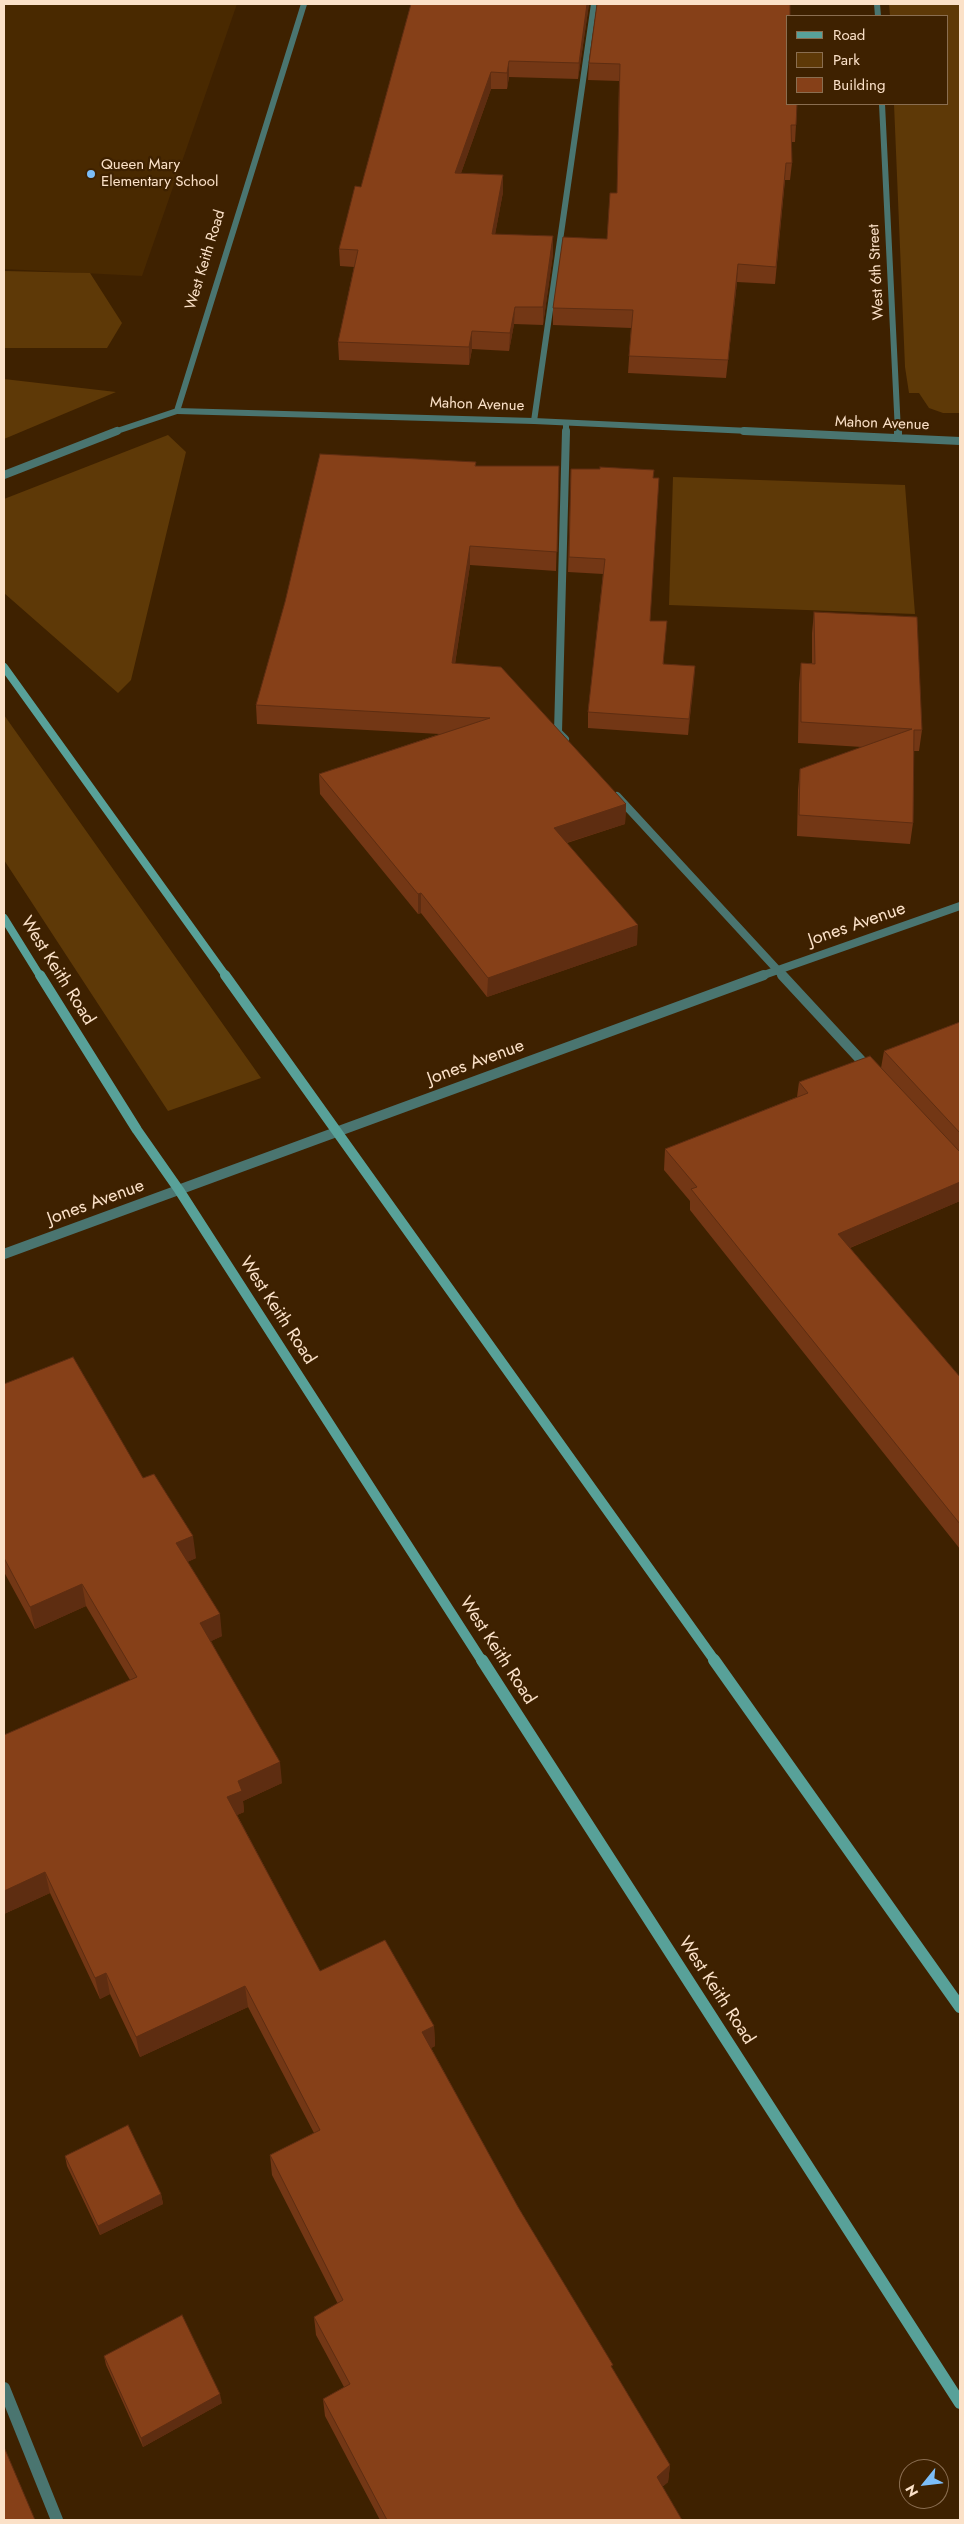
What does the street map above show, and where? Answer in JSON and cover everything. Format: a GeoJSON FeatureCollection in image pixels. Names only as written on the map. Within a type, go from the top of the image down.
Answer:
{"type":"FeatureCollection","features":[{"type":"Feature","properties":{"kind":"main road"},"geometry":{"type":"LineString","coordinates":[[4,667],[339,1132],[960,2006]]}},
{"type":"Feature","properties":{"kind":"main road","name":"West Keith Road"},"geometry":{"type":"LineString","coordinates":[[4,918],[137,1130],[179,1190],[960,2403]]}},
{"type":"Feature","properties":{"kind":"street","name":"West Keith Road"},"geometry":{"type":"LineString","coordinates":[[177,411],[304,4]]}},
{"type":"Feature","properties":{"kind":"street"},"geometry":{"type":"LineString","coordinates":[[534,421],[594,4]]}},
{"type":"Feature","properties":{"kind":"street","name":"West 6th Street"},"geometry":{"type":"LineString","coordinates":[[882,105],[898,438]]}},
{"type":"Feature","properties":{"kind":"street","name":"Mahon Avenue"},"geometry":{"type":"LineString","coordinates":[[4,475],[119,430],[177,411],[534,421],[960,441]]}},
{"type":"Feature","properties":{"kind":"street"},"geometry":{"type":"LineString","coordinates":[[566,423],[558,732],[571,746]]}},
{"type":"Feature","properties":{"kind":"street"},"geometry":{"type":"LineString","coordinates":[[611,790],[875,1076]]}},
{"type":"Feature","properties":{"kind":"street","name":"Jones Avenue"},"geometry":{"type":"LineString","coordinates":[[4,1254],[776,970],[960,906]]}},
{"type":"Feature","properties":{"kind":"street"},"geometry":{"type":"LineString","coordinates":[[4,2388],[57,2520]]}},
{"type":"Feature","properties":{"kind":"shaded area","name":"Queen Mary Elementary School"},"geometry":{"type":"Polygon","coordinates":[[[4,4],[237,4],[142,276],[4,269],[4,4]]]}},
{"type":"Feature","properties":{"kind":"green space"},"geometry":{"type":"Polygon","coordinates":[[[889,4],[960,4],[960,413],[943,413],[929,408],[919,393],[909,393],[905,367],[894,105],[949,105],[949,15],[890,15],[889,4]]]}},
{"type":"Feature","properties":{"kind":"green space"},"geometry":{"type":"Polygon","coordinates":[[[4,271],[90,273],[122,323],[107,348],[4,348],[4,271]]]}},
{"type":"Feature","properties":{"kind":"green space"},"geometry":{"type":"Polygon","coordinates":[[[4,379],[116,392],[4,439],[4,379]]]}},
{"type":"Feature","properties":{"kind":"green space"},"geometry":{"type":"Polygon","coordinates":[[[168,435],[186,452],[131,680],[118,693],[4,593],[4,499],[168,435]]]}},
{"type":"Feature","properties":{"kind":"green space"},"geometry":{"type":"Polygon","coordinates":[[[673,477],[905,485],[915,614],[669,605],[673,477]]]}},
{"type":"Feature","properties":{"kind":"green space"},"geometry":{"type":"Polygon","coordinates":[[[4,715],[261,1078],[168,1111],[4,860],[4,715]]]}},
{"type":"Feature","properties":{"kind":"building"},"geometry":{"type":"Polygon","coordinates":[[[411,4],[587,4],[579,63],[509,61],[507,73],[491,72],[455,173],[503,175],[492,234],[553,236],[543,307],[515,307],[510,333],[472,331],[469,347],[338,342],[358,250],[339,249],[355,186],[361,187],[411,4]]]}},
{"type":"Feature","properties":{"kind":"building"},"geometry":{"type":"Polygon","coordinates":[[[597,4],[790,4],[790,15],[786,15],[786,105],[797,105],[796,125],[791,125],[792,163],[786,163],[776,267],[738,264],[728,360],[629,356],[633,310],[553,308],[563,237],[607,239],[610,193],[617,193],[620,64],[589,63],[597,4]]]}},
{"type":"Feature","properties":{"kind":"building"},"geometry":{"type":"Polygon","coordinates":[[[320,454],[476,462],[475,466],[559,466],[557,552],[470,546],[452,663],[501,667],[626,804],[554,828],[638,925],[488,978],[421,893],[418,894],[319,774],[490,718],[256,705],[285,602],[320,454]]]}},
{"type":"Feature","properties":{"kind":"building"},"geometry":{"type":"Polygon","coordinates":[[[600,467],[654,470],[653,478],[659,478],[650,621],[667,621],[663,664],[695,666],[689,719],[588,712],[605,559],[569,557],[571,469],[600,469],[600,467]]]}},
{"type":"Feature","properties":{"kind":"building"},"geometry":{"type":"Polygon","coordinates":[[[814,612],[917,617],[922,730],[914,730],[913,823],[799,815],[800,769],[912,729],[801,722],[801,663],[815,664],[814,612]]]}},
{"type":"Feature","properties":{"kind":"building"},"geometry":{"type":"Polygon","coordinates":[[[960,1022],[960,1133],[884,1051],[960,1022]]]}},
{"type":"Feature","properties":{"kind":"building"},"geometry":{"type":"Polygon","coordinates":[[[870,1056],[960,1152],[960,1182],[838,1234],[960,1377],[960,1524],[691,1189],[697,1187],[665,1149],[808,1093],[799,1082],[870,1056]]]}},
{"type":"Feature","properties":{"kind":"building"},"geometry":{"type":"Polygon","coordinates":[[[73,1357],[143,1478],[154,1474],[193,1536],[176,1543],[220,1614],[200,1623],[280,1762],[238,1781],[242,1791],[227,1797],[320,1971],[385,1940],[434,2026],[422,2032],[518,2207],[613,2365],[611,2366],[670,2465],[657,2477],[682,2520],[387,2520],[323,2399],[350,2384],[314,2317],[343,2300],[270,2155],[320,2130],[245,1986],[136,2037],[106,1973],[95,1978],[45,1872],[4,1891],[4,1735],[137,1677],[82,1584],[30,1607],[4,1558],[4,1384],[73,1357]]]}},
{"type":"Feature","properties":{"kind":"building"},"geometry":{"type":"Polygon","coordinates":[[[128,2125],[161,2194],[98,2226],[65,2156],[128,2125]]]}},
{"type":"Feature","properties":{"kind":"building"},"geometry":{"type":"Polygon","coordinates":[[[182,2315],[220,2394],[141,2438],[104,2356],[182,2315]]]}},
{"type":"Feature","properties":{"kind":"building"},"geometry":{"type":"Polygon","coordinates":[[[4,2447],[35,2520],[4,2520],[4,2447]]]}},
{"type":"Feature","properties":{"kind":"place","name":"Queen Mary Elementary School"},"geometry":{"type":"Point","coordinates":[91,174]}}]}
